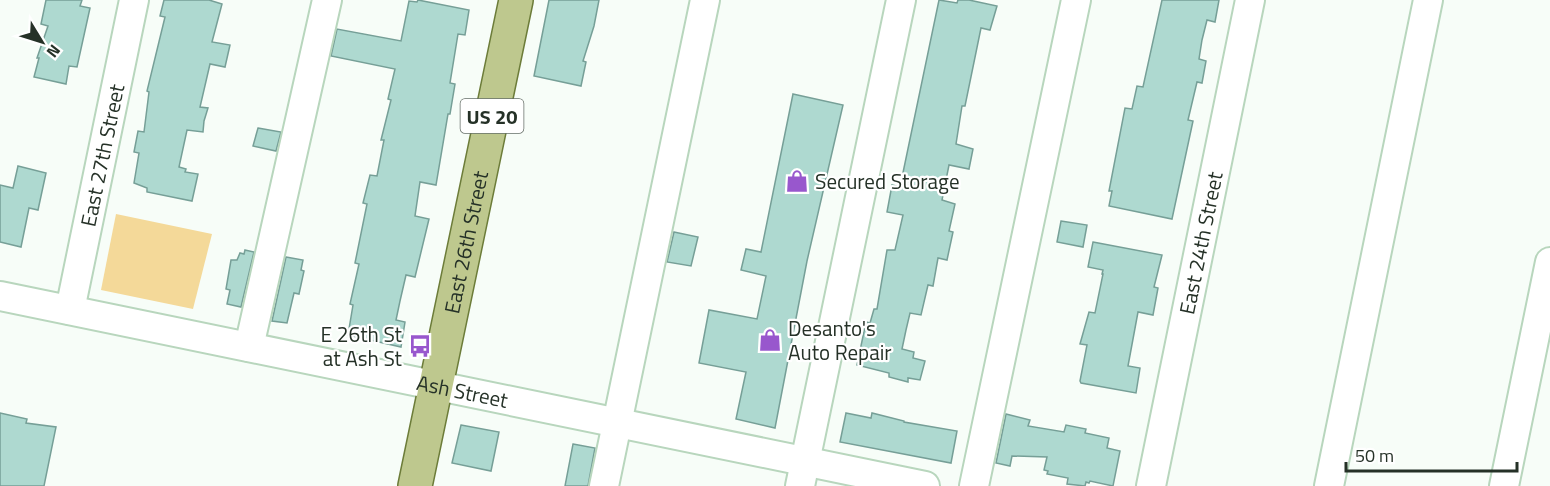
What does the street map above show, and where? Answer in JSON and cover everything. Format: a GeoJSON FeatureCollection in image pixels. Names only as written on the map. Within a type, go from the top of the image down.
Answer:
{"type":"FeatureCollection","features":[{"type":"Feature","properties":{"kind":"main road","name":"East 26th Street"},"geometry":{"type":"LineString","coordinates":[[416,486],[516,0]]}},
{"type":"Feature","properties":{"kind":"street","name":"East 27th Street"},"geometry":{"type":"LineString","coordinates":[[70,310],[134,0]]}},
{"type":"Feature","properties":{"kind":"street"},"geometry":{"type":"LineString","coordinates":[[249,347],[327,0]]}},
{"type":"Feature","properties":{"kind":"street"},"geometry":{"type":"LineString","coordinates":[[604,486],[705,0]]}},
{"type":"Feature","properties":{"kind":"street"},"geometry":{"type":"LineString","coordinates":[[802,473],[900,0]]}},
{"type":"Feature","properties":{"kind":"street"},"geometry":{"type":"LineString","coordinates":[[974,486],[1076,0]]}},
{"type":"Feature","properties":{"kind":"street","name":"East 24th Street"},"geometry":{"type":"LineString","coordinates":[[1151,486],[1250,0]]}},
{"type":"Feature","properties":{"kind":"street"},"geometry":{"type":"LineString","coordinates":[[1329,486],[1428,0]]}},
{"type":"Feature","properties":{"kind":"street"},"geometry":{"type":"LineString","coordinates":[[1504,486],[1550,261]]}},
{"type":"Feature","properties":{"kind":"street","name":"Ash Street"},"geometry":{"type":"LineString","coordinates":[[0,296],[617,423],[802,473],[926,486]]}},
{"type":"Feature","properties":{"kind":"shaded area"},"geometry":{"type":"Polygon","coordinates":[[[116,214],[212,234],[193,309],[101,290],[116,214]]]}},
{"type":"Feature","properties":{"kind":"building"},"geometry":{"type":"Polygon","coordinates":[[[46,0],[82,0],[80,6],[90,8],[77,67],[69,66],[66,84],[34,77],[39,58],[37,58],[48,26],[41,24],[46,0]]]}},
{"type":"Feature","properties":{"kind":"building"},"geometry":{"type":"Polygon","coordinates":[[[164,0],[209,0],[222,4],[212,42],[230,45],[225,67],[210,64],[200,107],[208,108],[203,132],[187,130],[179,167],[186,169],[185,172],[198,174],[192,201],[147,192],[147,188],[134,183],[139,153],[134,152],[138,131],[144,132],[149,92],[147,91],[165,17],[160,16],[164,0]]]}},
{"type":"Feature","properties":{"kind":"building"},"geometry":{"type":"Polygon","coordinates":[[[418,0],[469,10],[465,35],[458,34],[450,83],[455,84],[436,185],[420,182],[415,216],[429,219],[415,277],[406,275],[400,301],[396,320],[405,322],[401,347],[348,335],[353,305],[350,304],[359,264],[355,263],[367,204],[363,203],[370,175],[377,176],[384,140],[381,140],[391,100],[388,99],[395,69],[331,56],[337,29],[401,41],[409,1],[417,2],[418,0]]]}},
{"type":"Feature","properties":{"kind":"building"},"geometry":{"type":"Polygon","coordinates":[[[549,0],[599,0],[583,61],[586,62],[581,86],[534,76],[549,0]]]}},
{"type":"Feature","properties":{"kind":"building"},"geometry":{"type":"Polygon","coordinates":[[[939,0],[957,3],[958,0],[969,0],[997,6],[990,30],[981,28],[965,106],[962,106],[956,144],[973,149],[969,169],[949,165],[942,200],[955,204],[949,231],[953,232],[947,260],[938,258],[933,286],[928,285],[921,315],[910,313],[902,349],[914,352],[913,358],[925,361],[920,380],[908,378],[908,382],[889,377],[889,373],[857,365],[866,322],[870,323],[874,309],[877,309],[887,250],[895,250],[903,215],[887,212],[892,185],[900,187],[939,0]]]}},
{"type":"Feature","properties":{"kind":"building"},"geometry":{"type":"Polygon","coordinates":[[[1162,0],[1219,0],[1215,22],[1207,20],[1202,40],[1199,59],[1206,61],[1202,83],[1197,82],[1188,120],[1193,121],[1172,219],[1109,206],[1112,191],[1109,191],[1125,108],[1132,109],[1137,86],[1143,87],[1162,0]]]}},
{"type":"Feature","properties":{"kind":"building"},"geometry":{"type":"Polygon","coordinates":[[[793,94],[843,105],[807,261],[775,428],[736,419],[746,372],[699,363],[709,310],[757,319],[766,276],[741,270],[746,249],[761,252],[793,94]]]}},
{"type":"Feature","properties":{"kind":"building"},"geometry":{"type":"Polygon","coordinates":[[[258,128],[281,132],[276,151],[253,146],[258,128]]]}},
{"type":"Feature","properties":{"kind":"building"},"geometry":{"type":"Polygon","coordinates":[[[18,166],[46,173],[38,210],[29,208],[21,247],[0,242],[0,185],[13,188],[18,166]]]}},
{"type":"Feature","properties":{"kind":"building"},"geometry":{"type":"Polygon","coordinates":[[[1061,221],[1087,225],[1083,247],[1057,242],[1061,221]]]}},
{"type":"Feature","properties":{"kind":"building"},"geometry":{"type":"Polygon","coordinates":[[[674,232],[698,237],[691,266],[667,262],[674,232]]]}},
{"type":"Feature","properties":{"kind":"building"},"geometry":{"type":"Polygon","coordinates":[[[1093,242],[1162,255],[1154,287],[1158,288],[1153,315],[1138,312],[1128,366],[1140,368],[1136,393],[1080,381],[1087,345],[1080,344],[1089,312],[1095,313],[1103,274],[1103,270],[1088,267],[1093,242]]]}},
{"type":"Feature","properties":{"kind":"building"},"geometry":{"type":"Polygon","coordinates":[[[245,250],[254,252],[241,307],[227,304],[230,290],[226,289],[231,260],[237,260],[240,253],[244,254],[245,250]]]}},
{"type":"Feature","properties":{"kind":"building"},"geometry":{"type":"Polygon","coordinates":[[[286,257],[303,260],[301,270],[304,271],[299,294],[294,293],[287,323],[272,321],[286,257]]]}},
{"type":"Feature","properties":{"kind":"building"},"geometry":{"type":"Polygon","coordinates":[[[0,413],[27,419],[26,423],[56,427],[44,486],[0,486],[0,413]]]}},
{"type":"Feature","properties":{"kind":"building"},"geometry":{"type":"Polygon","coordinates":[[[846,413],[871,418],[872,413],[904,422],[957,431],[951,463],[840,442],[846,413]]]}},
{"type":"Feature","properties":{"kind":"building"},"geometry":{"type":"Polygon","coordinates":[[[1006,414],[1030,420],[1028,426],[1064,432],[1066,425],[1086,429],[1085,433],[1109,438],[1107,448],[1120,451],[1113,486],[1090,481],[1086,482],[1085,486],[1067,484],[1068,478],[1047,474],[1048,471],[1044,470],[1047,457],[1012,456],[1010,466],[996,463],[1006,414]]]}},
{"type":"Feature","properties":{"kind":"building"},"geometry":{"type":"Polygon","coordinates":[[[461,425],[499,432],[491,471],[452,463],[461,425]]]}},
{"type":"Feature","properties":{"kind":"building"},"geometry":{"type":"Polygon","coordinates":[[[573,444],[595,448],[588,486],[565,486],[573,444]]]}},
{"type":"Feature","properties":{"kind":"place","name":"Secured Storage"},"geometry":{"type":"Point","coordinates":[797,181]}},
{"type":"Feature","properties":{"kind":"place","name":"Desanto's Auto Repair"},"geometry":{"type":"Point","coordinates":[770,340]}},
{"type":"Feature","properties":{"kind":"place","name":"E 26th St at Ash St"},"geometry":{"type":"Point","coordinates":[420,346]}}]}
